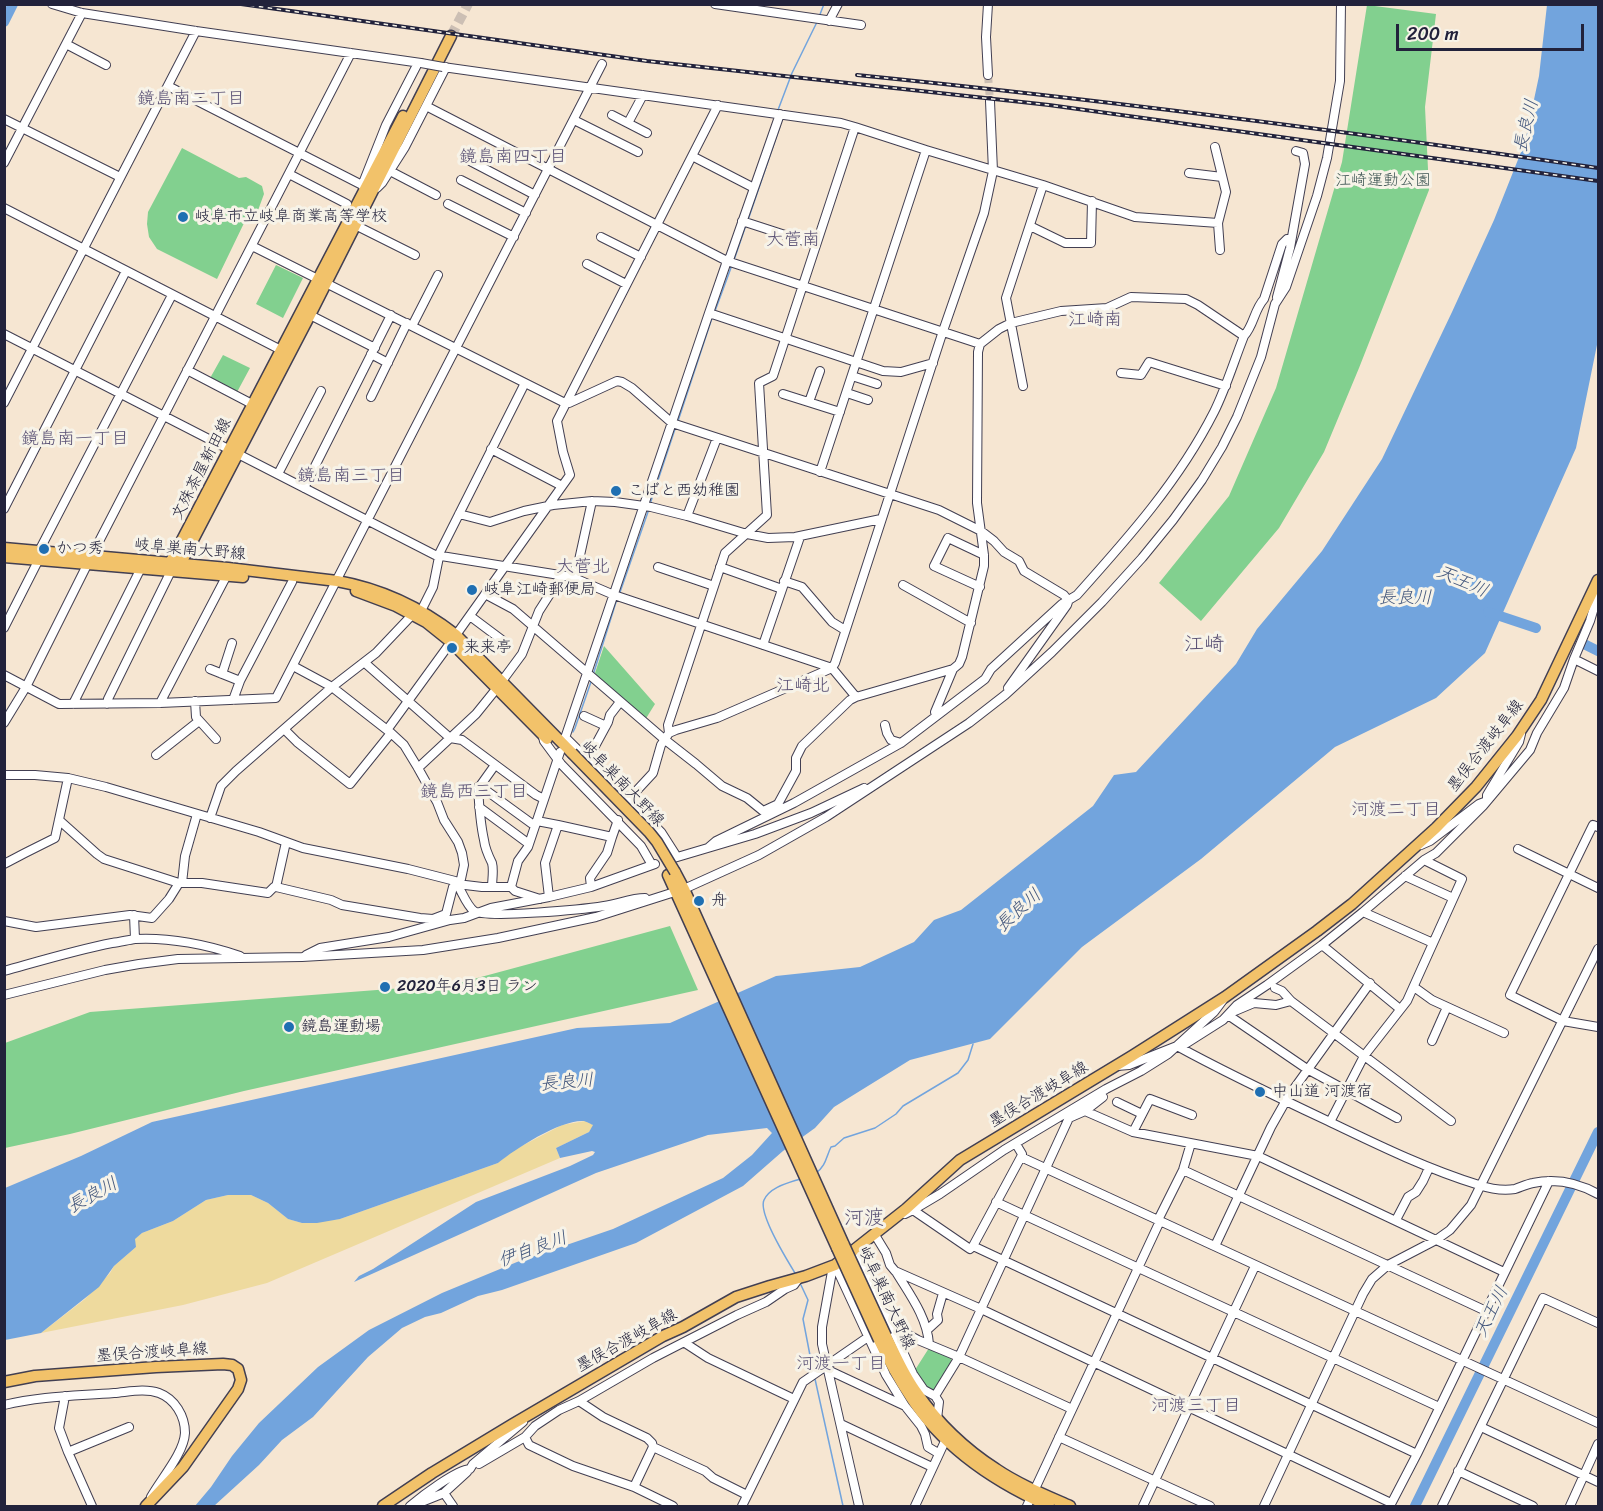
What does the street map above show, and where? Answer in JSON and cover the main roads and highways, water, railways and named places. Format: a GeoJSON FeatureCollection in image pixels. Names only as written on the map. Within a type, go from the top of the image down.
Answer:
{"type":"FeatureCollection","features":[{"type":"Feature","properties":{"kind":"main road","name":"文殊茶屋新田線"},"geometry":{"type":"LineString","coordinates":[[174,566],[234,451],[310,315],[322,280],[365,190],[448,35]]}},
{"type":"Feature","properties":{"kind":"main road","name":"文殊茶屋新田線"},"geometry":{"type":"LineString","coordinates":[[234,451],[252,404],[355,225],[365,190]]}},
{"type":"Feature","properties":{"kind":"main road","name":"岐阜巣南大野線"},"geometry":{"type":"LineString","coordinates":[[4,548],[38,556]]}},
{"type":"Feature","properties":{"kind":"main road","name":"岐阜巣南大野線"},"geometry":{"type":"LineString","coordinates":[[4,557],[38,556],[174,566],[335,583],[381,591],[417,613],[437,621],[497,688],[542,733],[564,751]]}},
{"type":"Feature","properties":{"kind":"main road","name":"岐阜巣南大野線"},"geometry":{"type":"LineString","coordinates":[[89,560],[141,568],[174,566],[292,582],[335,583]]}},
{"type":"Feature","properties":{"kind":"main road","name":"墨俣合渡岐阜線"},"geometry":{"type":"LineString","coordinates":[[383,1506],[432,1473],[663,1336],[683,1328],[736,1297],[834,1265],[906,1209],[960,1160],[1225,997],[1326,924],[1417,846],[1476,787],[1541,700],[1599,580]]}},
{"type":"Feature","properties":{"kind":"main road","name":"岐阜巣南大野線"},"geometry":{"type":"LineString","coordinates":[[453,639],[645,837],[671,873],[829,1220],[878,1338],[911,1398],[925,1417],[968,1459],[993,1478],[1049,1506]]}},
{"type":"Feature","properties":{"kind":"main road","name":"岐阜巣南大野線"},"geometry":{"type":"LineString","coordinates":[[878,1338],[904,1371],[927,1407],[947,1430],[973,1453],[1030,1498],[1070,1506]]}},
{"type":"Feature","properties":{"kind":"main road","name":"墨俣合渡岐阜線"},"geometry":{"type":"LineString","coordinates":[[4,1382],[35,1376],[156,1367],[223,1364],[232,1365],[238,1369],[241,1380],[238,1389],[183,1467],[146,1506]]}},
{"type":"Feature","properties":{"kind":"water","name":"長良川"},"geometry":{"type":"Polygon","coordinates":[[[1547,5],[1598,5],[1598,340],[1576,448],[1485,653],[1436,698],[1335,747],[1201,859],[1082,947],[990,1039],[910,1060],[834,1107],[815,1128],[783,1151],[743,1186],[636,1243],[502,1290],[478,1296],[402,1328],[368,1357],[313,1417],[282,1440],[259,1465],[214,1506],[195,1506],[259,1423],[318,1367],[369,1330],[442,1293],[517,1262],[613,1229],[723,1178],[752,1155],[772,1133],[767,1128],[708,1135],[596,1173],[354,1282],[359,1276],[476,1202],[593,1155],[595,1152],[592,1151],[560,1158],[556,1148],[589,1132],[593,1125],[584,1121],[552,1129],[498,1163],[340,1219],[302,1223],[288,1219],[268,1203],[251,1195],[228,1195],[206,1200],[173,1221],[142,1233],[135,1239],[136,1247],[114,1266],[99,1287],[41,1333],[5,1340],[5,1188],[81,1156],[152,1122],[577,1028],[670,1023],[776,976],[860,967],[914,942],[934,920],[961,910],[1093,806],[1114,775],[1136,772],[1236,664],[1257,629],[1322,551],[1382,459],[1494,220],[1525,142],[1539,76],[1547,5]]]}},
{"type":"Feature","properties":{"kind":"waterway"},"geometry":{"type":"LineString","coordinates":[[4,22],[13,4]]}},
{"type":"Feature","properties":{"kind":"waterway"},"geometry":{"type":"LineString","coordinates":[[819,17],[824,4]]}},
{"type":"Feature","properties":{"kind":"waterway"},"geometry":{"type":"LineString","coordinates":[[778,110],[792,73],[817,22]]}},
{"type":"Feature","properties":{"kind":"waterway"},"geometry":{"type":"LineString","coordinates":[[748,220],[780,126]]}},
{"type":"Feature","properties":{"kind":"waterway"},"geometry":{"type":"LineString","coordinates":[[734,260],[746,225]]}},
{"type":"Feature","properties":{"kind":"waterway"},"geometry":{"type":"LineString","coordinates":[[715,311],[732,265]]}},
{"type":"Feature","properties":{"kind":"waterway"},"geometry":{"type":"LineString","coordinates":[[678,421],[712,318]]}},
{"type":"Feature","properties":{"kind":"waterway"},"geometry":{"type":"LineString","coordinates":[[650,504],[675,429]]}},
{"type":"Feature","properties":{"kind":"waterway"},"geometry":{"type":"LineString","coordinates":[[619,595],[649,509]]}},
{"type":"Feature","properties":{"kind":"waterway"},"geometry":{"type":"LineString","coordinates":[[593,675],[617,599]]}},
{"type":"Feature","properties":{"kind":"waterway","name":"天王川"},"geometry":{"type":"LineString","coordinates":[[1488,612],[1536,628]]}},
{"type":"Feature","properties":{"kind":"waterway","name":"天王川"},"geometry":{"type":"LineString","coordinates":[[1584,644],[1598,651]]}},
{"type":"Feature","properties":{"kind":"waterway"},"geometry":{"type":"LineString","coordinates":[[573,732],[592,679]]}},
{"type":"Feature","properties":{"kind":"waterway"},"geometry":{"type":"LineString","coordinates":[[543,814],[553,784]]}},
{"type":"Feature","properties":{"kind":"waterway"},"geometry":{"type":"LineString","coordinates":[[816,1173],[824,1164],[831,1147],[844,1138],[875,1128],[896,1114],[903,1106],[958,1073],[968,1060],[973,1044]]}},
{"type":"Feature","properties":{"kind":"waterway","name":"天王川"},"geometry":{"type":"LineString","coordinates":[[1415,1506],[1598,1132]]}},
{"type":"Feature","properties":{"kind":"waterway"},"geometry":{"type":"LineString","coordinates":[[795,1273],[774,1236],[763,1206],[770,1192],[800,1179]]}},
{"type":"Feature","properties":{"kind":"waterway"},"geometry":{"type":"LineString","coordinates":[[800,1283],[808,1300],[803,1319],[813,1371]]}},
{"type":"Feature","properties":{"kind":"waterway"},"geometry":{"type":"LineString","coordinates":[[815,1379],[843,1506]]}},
{"type":"Feature","properties":{"kind":"tunnel"},"geometry":{"type":"LineString","coordinates":[[451,36],[468,4]]}},
{"type":"Feature","properties":{"kind":"tunnel"},"geometry":{"type":"LineString","coordinates":[[988,75],[990,101]]}},
{"type":"Feature","properties":{"kind":"railway"},"geometry":{"type":"LineString","coordinates":[[241,4],[647,61],[1049,105],[1598,181]]}},
{"type":"Feature","properties":{"kind":"railway"},"geometry":{"type":"LineString","coordinates":[[857,75],[1228,117],[1598,168]]}},
{"type":"Feature","properties":{"kind":"place","name":"岐阜市立岐阜商業高等学校"},"geometry":{"type":"Point","coordinates":[183,217]}},
{"type":"Feature","properties":{"kind":"place","name":"こばと西幼稚園"},"geometry":{"type":"Point","coordinates":[616,491]}},
{"type":"Feature","properties":{"kind":"place","name":"かつ秀"},"geometry":{"type":"Point","coordinates":[44,549]}},
{"type":"Feature","properties":{"kind":"place","name":"岐阜江崎郵便局"},"geometry":{"type":"Point","coordinates":[472,590]}},
{"type":"Feature","properties":{"kind":"place","name":"来来亭"},"geometry":{"type":"Point","coordinates":[452,648]}},
{"type":"Feature","properties":{"kind":"place","name":"舟"},"geometry":{"type":"Point","coordinates":[699,901]}},
{"type":"Feature","properties":{"kind":"place","name":"2020年6月3日 ラン"},"geometry":{"type":"Point","coordinates":[385,987]}},
{"type":"Feature","properties":{"kind":"place","name":"鏡島運動場"},"geometry":{"type":"Point","coordinates":[289,1027]}},
{"type":"Feature","properties":{"kind":"place","name":"中山道 河渡宿"},"geometry":{"type":"Point","coordinates":[1260,1092]}},
{"type":"Feature","properties":{"kind":"district","name":"鏡島南二丁目"},"geometry":{"type":"Point","coordinates":[191,99]}},
{"type":"Feature","properties":{"kind":"district","name":"鏡島南四丁目"},"geometry":{"type":"Point","coordinates":[513,157]}},
{"type":"Feature","properties":{"kind":"district","name":"大菅南"},"geometry":{"type":"Point","coordinates":[793,240]}},
{"type":"Feature","properties":{"kind":"district","name":"江崎南"},"geometry":{"type":"Point","coordinates":[1095,320]}},
{"type":"Feature","properties":{"kind":"district","name":"鏡島南一丁目"},"geometry":{"type":"Point","coordinates":[75,439]}},
{"type":"Feature","properties":{"kind":"district","name":"鏡島南三丁目"},"geometry":{"type":"Point","coordinates":[351,476]}},
{"type":"Feature","properties":{"kind":"district","name":"大菅北"},"geometry":{"type":"Point","coordinates":[583,567]}},
{"type":"Feature","properties":{"kind":"district","name":"江崎"},"geometry":{"type":"Point","coordinates":[1204,645]}},
{"type":"Feature","properties":{"kind":"district","name":"江崎北"},"geometry":{"type":"Point","coordinates":[803,686]}},
{"type":"Feature","properties":{"kind":"district","name":"鏡島西三丁目"},"geometry":{"type":"Point","coordinates":[474,792]}},
{"type":"Feature","properties":{"kind":"district","name":"河渡二丁目"},"geometry":{"type":"Point","coordinates":[1396,810]}},
{"type":"Feature","properties":{"kind":"district","name":"河渡"},"geometry":{"type":"Point","coordinates":[864,1219]}},
{"type":"Feature","properties":{"kind":"district","name":"河渡一丁目"},"geometry":{"type":"Point","coordinates":[841,1364]}},
{"type":"Feature","properties":{"kind":"district","name":"河渡三丁目"},"geometry":{"type":"Point","coordinates":[1196,1406]}},
{"type":"Feature","properties":{"kind":"park label","name":"江崎運動公園"},"geometry":{"type":"Point","coordinates":[1383,181]}},
{"type":"Feature","properties":{"kind":"water label","name":"伊自良川"},"geometry":{"type":"Point","coordinates":[533,1250]}}]}
